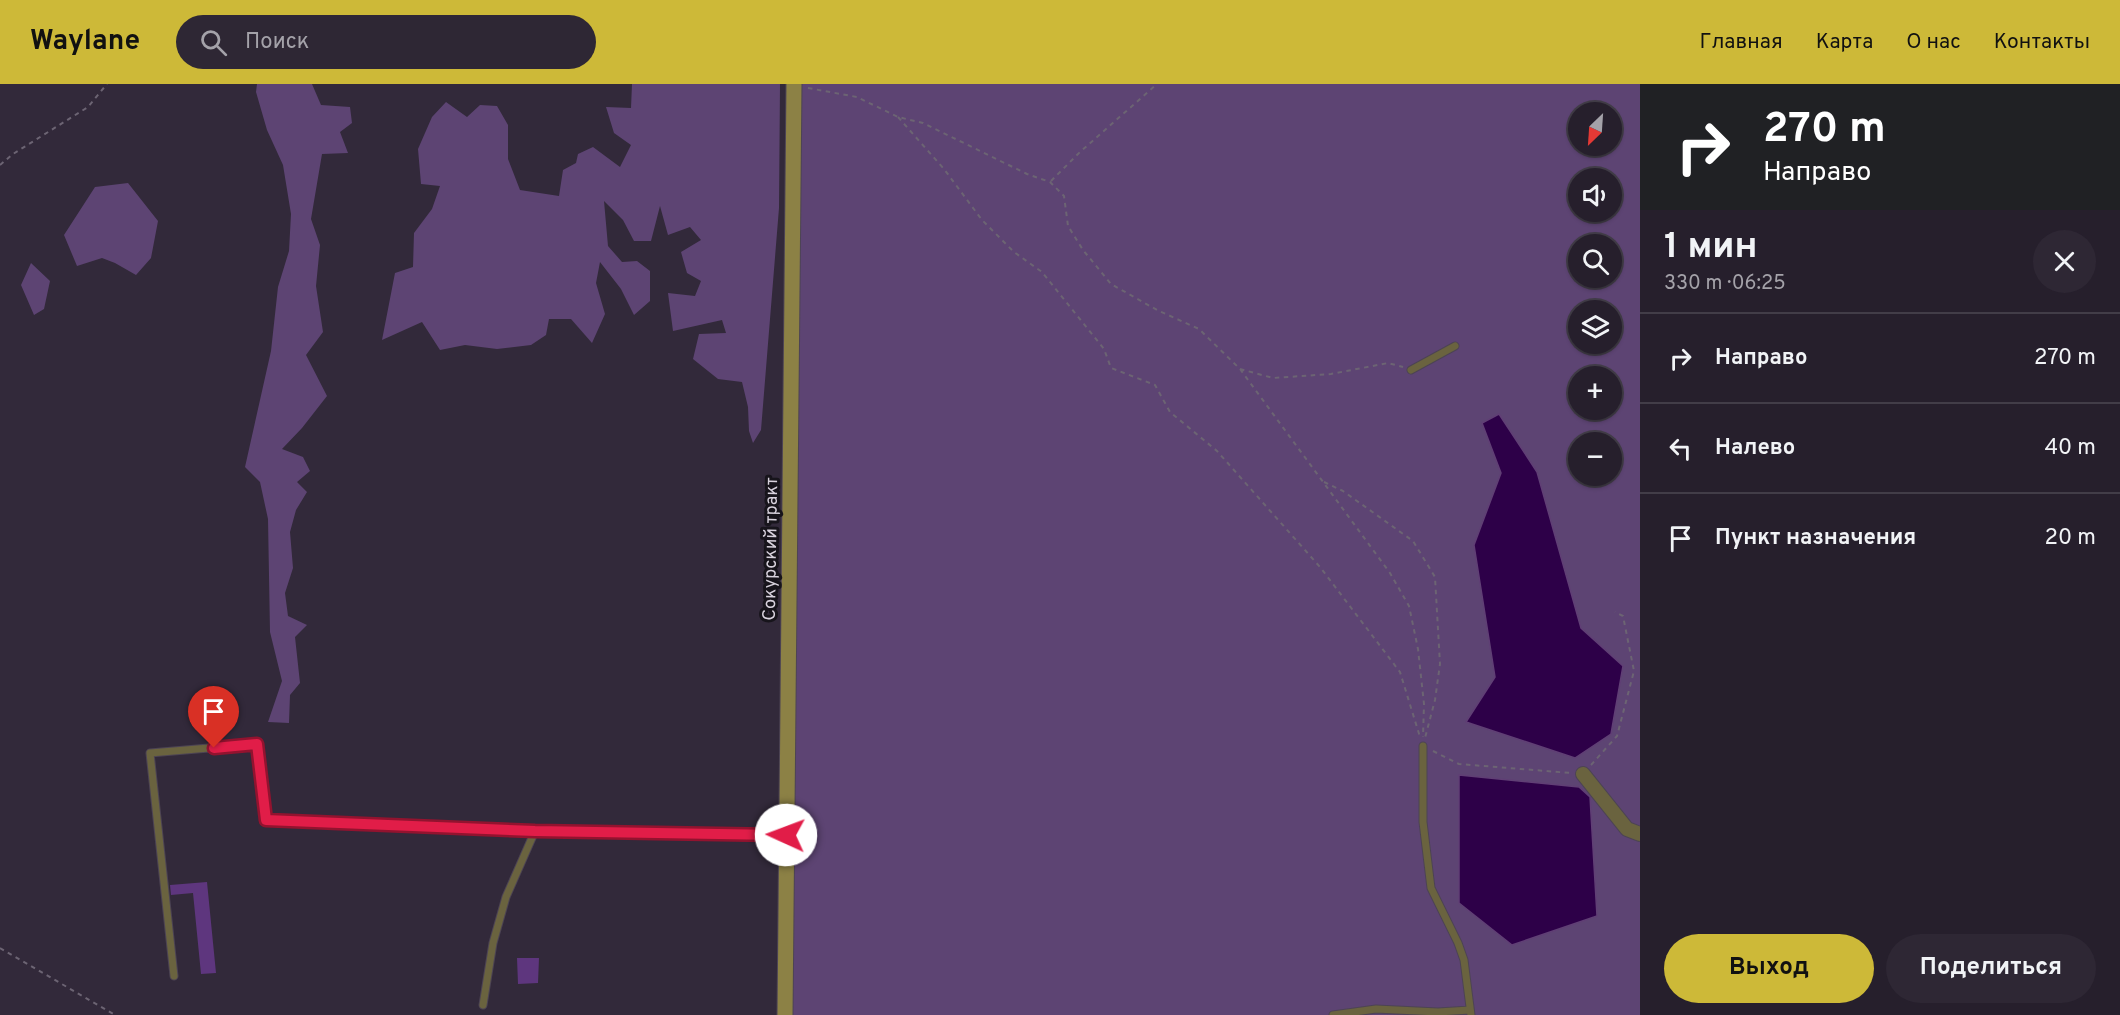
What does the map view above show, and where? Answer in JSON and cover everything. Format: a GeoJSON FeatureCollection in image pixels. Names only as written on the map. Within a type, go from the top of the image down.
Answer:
{"type":"FeatureCollection","features":[{"type":"Feature","properties":{"kind":"street","name":"Сокурский тракт"},"geometry":{"type":"LineString","coordinates":[[785,1015],[794,84]]}},
{"type":"Feature","properties":{"kind":"street"},"geometry":{"type":"LineString","coordinates":[[1583,774],[1627,829],[1640,834]]}},
{"type":"Feature","properties":{"kind":"lane"},"geometry":{"type":"LineString","coordinates":[[1411,370],[1455,346]]}},
{"type":"Feature","properties":{"kind":"lane"},"geometry":{"type":"LineString","coordinates":[[174,976],[150,753],[257,744],[266,820],[535,831],[786,835]]}},
{"type":"Feature","properties":{"kind":"lane"},"geometry":{"type":"LineString","coordinates":[[1332,1015],[1376,1009],[1470,1013],[1464,960],[1431,888],[1424,822],[1423,746]]}},
{"type":"Feature","properties":{"kind":"lane"},"geometry":{"type":"LineString","coordinates":[[483,1005],[493,943],[506,897],[535,831]]}},
{"type":"Feature","properties":{"kind":"path"},"geometry":{"type":"LineString","coordinates":[[0,165],[13,154],[88,107],[107,84]]}},
{"type":"Feature","properties":{"kind":"path"},"geometry":{"type":"LineString","coordinates":[[794,84],[857,97],[898,117],[923,123],[1027,174],[1050,182],[1064,196],[1068,226],[1083,250],[1111,284],[1157,310],[1199,329],[1240,369],[1390,573],[1408,606],[1418,649],[1424,704],[1423,746]]}},
{"type":"Feature","properties":{"kind":"path"},"geometry":{"type":"LineString","coordinates":[[1050,182],[1080,152],[1157,84]]}},
{"type":"Feature","properties":{"kind":"path"},"geometry":{"type":"LineString","coordinates":[[898,117],[944,169],[982,220],[1014,252],[1042,272],[1104,349],[1111,368],[1155,386],[1170,412],[1216,451],[1320,567],[1400,672],[1423,746],[1459,764],[1583,774],[1617,736],[1634,671],[1623,616],[1615,612]]}},
{"type":"Feature","properties":{"kind":"path"},"geometry":{"type":"LineString","coordinates":[[1240,369],[1273,378],[1331,374],[1388,363],[1411,370]]}},
{"type":"Feature","properties":{"kind":"path"},"geometry":{"type":"LineString","coordinates":[[1322,481],[1343,491],[1413,541],[1435,577],[1440,664],[1435,700],[1423,746]]}},
{"type":"Feature","properties":{"kind":"path"},"geometry":{"type":"LineString","coordinates":[[0,948],[115,1015]]}},
{"type":"Feature","properties":{"kind":"shaded area"},"geometry":{"type":"Polygon","coordinates":[[[257,84],[312,84],[321,105],[350,107],[352,123],[340,132],[348,153],[322,154],[311,219],[320,245],[316,286],[323,332],[306,355],[327,396],[282,449],[303,457],[310,471],[297,482],[307,492],[296,510],[290,532],[293,568],[285,593],[288,616],[307,625],[295,637],[300,683],[290,695],[289,723],[268,722],[282,681],[270,632],[268,519],[260,482],[245,467],[271,351],[278,287],[289,251],[291,214],[283,165],[267,130],[256,92],[257,84]]]}},
{"type":"Feature","properties":{"kind":"shaded area"},"geometry":{"type":"Polygon","coordinates":[[[632,84],[780,84],[779,208],[761,430],[753,443],[749,431],[748,407],[742,382],[718,379],[693,359],[699,334],[726,333],[722,320],[673,331],[668,293],[695,296],[701,281],[687,273],[681,252],[701,240],[690,227],[668,235],[660,206],[651,241],[634,241],[623,220],[604,201],[608,246],[622,262],[637,261],[650,271],[650,301],[634,315],[621,289],[600,262],[596,283],[605,314],[592,343],[571,319],[549,319],[546,335],[531,345],[497,349],[465,345],[440,350],[422,322],[382,340],[395,273],[413,267],[414,233],[432,209],[440,186],[421,184],[418,149],[432,117],[446,102],[467,117],[480,105],[497,106],[508,125],[508,159],[520,190],[559,196],[563,170],[576,163],[578,154],[593,147],[620,167],[631,145],[614,133],[606,107],[631,108],[632,84]]]}},
{"type":"Feature","properties":{"kind":"shaded area"},"geometry":{"type":"Polygon","coordinates":[[[794,84],[1640,84],[1640,1015],[785,1015],[794,84]]]}},
{"type":"Feature","properties":{"kind":"shaded area"},"geometry":{"type":"Polygon","coordinates":[[[128,183],[158,221],[151,258],[136,275],[102,258],[77,266],[64,235],[95,187],[128,183]]]}},
{"type":"Feature","properties":{"kind":"shaded area"},"geometry":{"type":"Polygon","coordinates":[[[31,263],[50,281],[44,309],[34,315],[21,285],[31,263]]]}},
{"type":"Feature","properties":{"kind":"shaded area"},"geometry":{"type":"Polygon","coordinates":[[[1499,414],[1537,472],[1581,628],[1623,666],[1611,734],[1575,758],[1466,722],[1495,677],[1474,545],[1501,473],[1482,423],[1499,414]]]}},
{"type":"Feature","properties":{"kind":"shaded area"},"geometry":{"type":"Polygon","coordinates":[[[1459,775],[1579,787],[1590,797],[1597,916],[1512,945],[1459,903],[1459,775]]]}},
{"type":"Feature","properties":{"kind":"building"},"geometry":{"type":"Polygon","coordinates":[[[207,882],[216,973],[201,974],[193,893],[171,895],[170,885],[207,882]]]}},
{"type":"Feature","properties":{"kind":"building"},"geometry":{"type":"Polygon","coordinates":[[[517,958],[539,958],[538,983],[518,984],[517,958]]]}},
{"type":"Feature","properties":{"kind":"route"},"geometry":{"type":"LineString","coordinates":[[214,748],[257,744],[266,820],[535,831],[786,835]]}}]}
